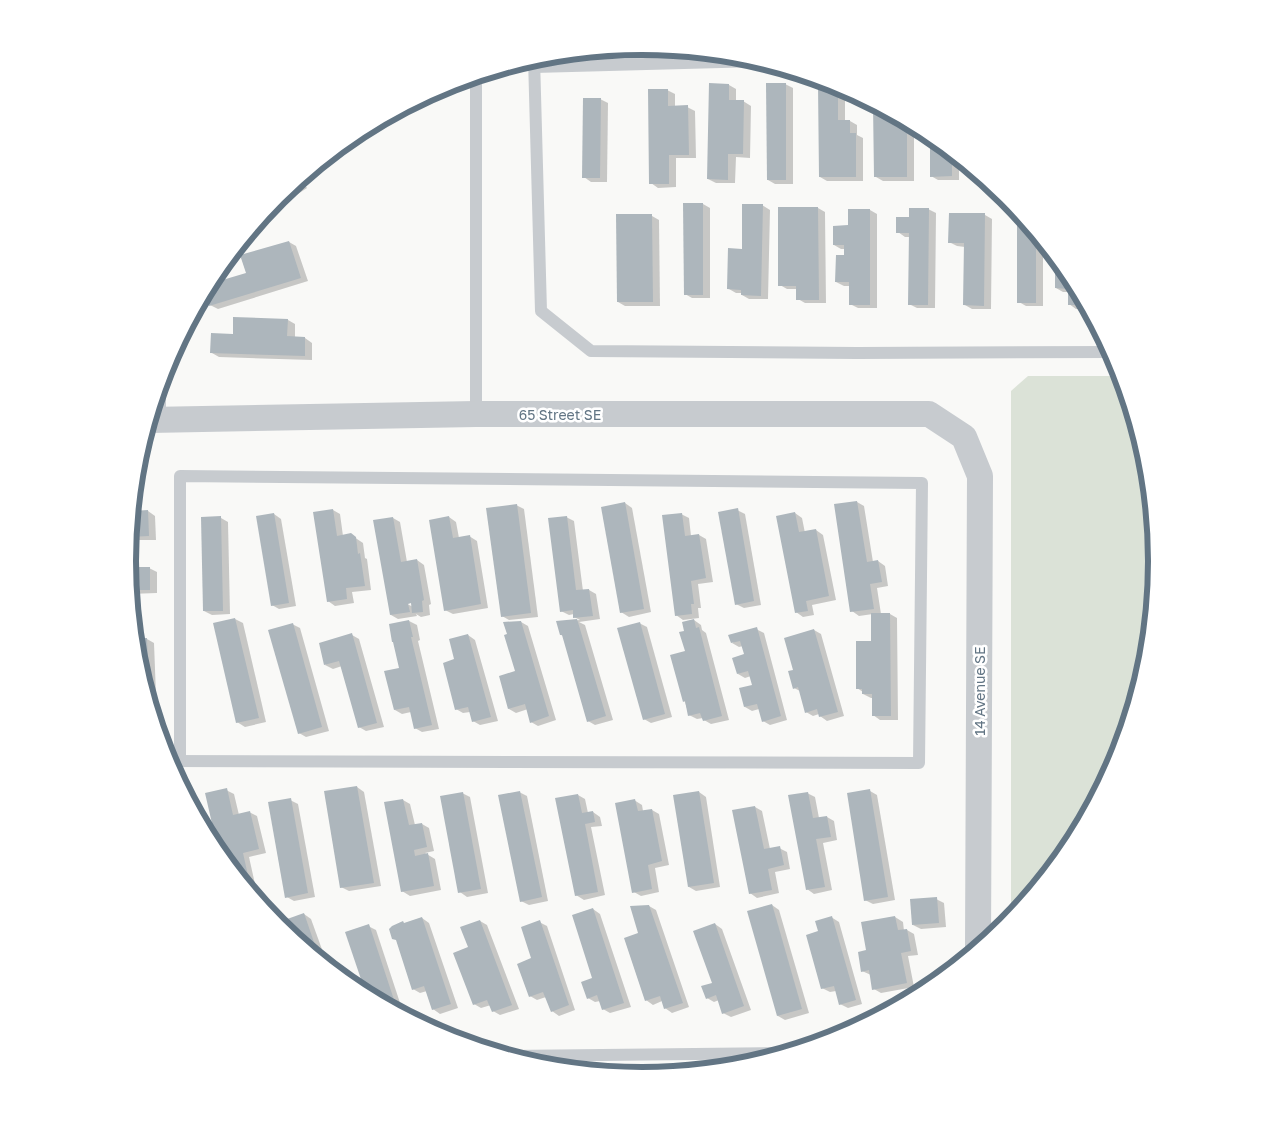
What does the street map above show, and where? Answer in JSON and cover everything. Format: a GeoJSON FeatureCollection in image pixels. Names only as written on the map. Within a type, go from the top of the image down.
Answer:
{"type":"FeatureCollection","features":[{"type":"Feature","properties":{"kind":"street","name":"65 Street SE"},"geometry":{"type":"LineString","coordinates":[[156,420],[476,414],[929,414],[964,437]]}},
{"type":"Feature","properties":{"kind":"street","name":"14 Avenue SE"},"geometry":{"type":"LineString","coordinates":[[964,437],[980,476],[978,938]]}},
{"type":"Feature","properties":{"kind":"lane"},"geometry":{"type":"LineString","coordinates":[[555,63],[720,61]]}},
{"type":"Feature","properties":{"kind":"lane"},"geometry":{"type":"LineString","coordinates":[[534,67],[541,311],[591,351],[1102,352]]}},
{"type":"Feature","properties":{"kind":"lane"},"geometry":{"type":"LineString","coordinates":[[476,83],[476,414]]}},
{"type":"Feature","properties":{"kind":"lane"},"geometry":{"type":"LineString","coordinates":[[174,755],[180,476],[922,483],[919,763],[177,761]]}},
{"type":"Feature","properties":{"kind":"lane"},"geometry":{"type":"LineString","coordinates":[[537,1056],[757,1053]]}},
{"type":"Feature","properties":{"kind":"shaded area"},"geometry":{"type":"Polygon","coordinates":[[[1028,376],[1112,376],[1121,398],[1138,462],[1143,495],[1148,561],[1143,627],[1138,660],[1121,724],[1109,755],[1080,814],[1062,842],[1043,869],[1011,906],[1011,391],[1028,376]]]}},
{"type":"Feature","properties":{"kind":"building"},"geometry":{"type":"Polygon","coordinates":[[[709,83],[729,84],[729,100],[744,100],[743,154],[728,154],[728,180],[707,179],[709,83]]]}},
{"type":"Feature","properties":{"kind":"building"},"geometry":{"type":"Polygon","coordinates":[[[766,83],[786,83],[786,180],[767,180],[766,83]]]}},
{"type":"Feature","properties":{"kind":"building"},"geometry":{"type":"Polygon","coordinates":[[[818,87],[838,95],[838,120],[850,120],[850,133],[856,133],[856,177],[819,177],[818,87]]]}},
{"type":"Feature","properties":{"kind":"building"},"geometry":{"type":"Polygon","coordinates":[[[648,89],[668,89],[668,106],[688,105],[689,155],[669,155],[669,184],[649,184],[648,89]]]}},
{"type":"Feature","properties":{"kind":"building"},"geometry":{"type":"Polygon","coordinates":[[[583,98],[601,98],[600,178],[582,178],[583,98]]]}},
{"type":"Feature","properties":{"kind":"building"},"geometry":{"type":"Polygon","coordinates":[[[873,111],[907,130],[907,177],[874,177],[873,111]]]}},
{"type":"Feature","properties":{"kind":"building"},"geometry":{"type":"Polygon","coordinates":[[[930,145],[952,162],[952,176],[930,177],[930,145]]]}},
{"type":"Feature","properties":{"kind":"building"},"geometry":{"type":"Polygon","coordinates":[[[683,203],[703,203],[703,295],[684,295],[683,203]]]}},
{"type":"Feature","properties":{"kind":"building"},"geometry":{"type":"Polygon","coordinates":[[[742,204],[763,204],[761,296],[741,295],[741,290],[727,289],[728,248],[742,249],[742,204]]]}},
{"type":"Feature","properties":{"kind":"building"},"geometry":{"type":"Polygon","coordinates":[[[778,207],[818,207],[819,300],[796,300],[796,286],[778,286],[778,207]]]}},
{"type":"Feature","properties":{"kind":"building"},"geometry":{"type":"Polygon","coordinates":[[[909,208],[929,208],[928,305],[908,305],[909,233],[896,233],[896,217],[909,217],[909,208]]]}},
{"type":"Feature","properties":{"kind":"building"},"geometry":{"type":"Polygon","coordinates":[[[848,209],[870,209],[870,305],[849,305],[849,282],[835,282],[836,255],[844,255],[844,245],[833,245],[833,226],[848,225],[848,209]]]}},
{"type":"Feature","properties":{"kind":"building"},"geometry":{"type":"Polygon","coordinates":[[[949,213],[985,213],[984,306],[963,305],[964,243],[948,243],[949,213]]]}},
{"type":"Feature","properties":{"kind":"building"},"geometry":{"type":"Polygon","coordinates":[[[616,214],[652,214],[653,302],[617,302],[616,214]]]}},
{"type":"Feature","properties":{"kind":"building"},"geometry":{"type":"Polygon","coordinates":[[[1017,222],[1036,244],[1036,303],[1017,303],[1017,222]]]}},
{"type":"Feature","properties":{"kind":"building"},"geometry":{"type":"Polygon","coordinates":[[[289,241],[301,278],[209,306],[208,301],[221,281],[246,273],[240,255],[289,241]]]}},
{"type":"Feature","properties":{"kind":"building"},"geometry":{"type":"Polygon","coordinates":[[[1055,272],[1056,272],[1068,289],[1055,288],[1055,272]]]}},
{"type":"Feature","properties":{"kind":"building"},"geometry":{"type":"Polygon","coordinates":[[[1068,289],[1078,305],[1068,305],[1068,289]]]}},
{"type":"Feature","properties":{"kind":"building"},"geometry":{"type":"Polygon","coordinates":[[[233,317],[288,319],[287,336],[305,337],[305,356],[210,353],[211,333],[233,334],[233,317]]]}},
{"type":"Feature","properties":{"kind":"building"},"geometry":{"type":"Polygon","coordinates":[[[857,501],[867,562],[878,560],[882,582],[870,584],[874,609],[850,612],[834,504],[857,501]]]}},
{"type":"Feature","properties":{"kind":"building"},"geometry":{"type":"Polygon","coordinates":[[[625,502],[644,609],[620,613],[601,507],[625,502]]]}},
{"type":"Feature","properties":{"kind":"building"},"geometry":{"type":"Polygon","coordinates":[[[517,504],[531,613],[501,617],[486,508],[517,504]]]}},
{"type":"Feature","properties":{"kind":"building"},"geometry":{"type":"Polygon","coordinates":[[[738,508],[754,601],[735,605],[718,512],[738,508]]]}},
{"type":"Feature","properties":{"kind":"building"},"geometry":{"type":"Polygon","coordinates":[[[333,509],[337,536],[351,533],[356,537],[365,586],[346,588],[347,599],[327,602],[313,512],[333,509]]]}},
{"type":"Feature","properties":{"kind":"building"},"geometry":{"type":"Polygon","coordinates":[[[148,510],[149,536],[137,537],[139,511],[148,510]]]}},
{"type":"Feature","properties":{"kind":"building"},"geometry":{"type":"Polygon","coordinates":[[[795,512],[799,532],[816,529],[829,596],[806,601],[808,611],[795,613],[776,516],[795,512]]]}},
{"type":"Feature","properties":{"kind":"building"},"geometry":{"type":"Polygon","coordinates":[[[274,513],[289,603],[271,606],[256,516],[274,513]]]}},
{"type":"Feature","properties":{"kind":"building"},"geometry":{"type":"Polygon","coordinates":[[[682,513],[685,536],[699,534],[706,578],[691,581],[694,604],[691,604],[692,614],[675,616],[662,515],[682,513]]]}},
{"type":"Feature","properties":{"kind":"building"},"geometry":{"type":"Polygon","coordinates":[[[221,516],[223,611],[203,611],[201,517],[221,516]]]}},
{"type":"Feature","properties":{"kind":"building"},"geometry":{"type":"Polygon","coordinates":[[[449,516],[453,538],[470,535],[481,604],[444,611],[429,520],[449,516]]]}},
{"type":"Feature","properties":{"kind":"building"},"geometry":{"type":"Polygon","coordinates":[[[567,516],[576,590],[589,589],[593,616],[573,618],[573,610],[560,612],[548,518],[567,516]]]}},
{"type":"Feature","properties":{"kind":"building"},"geometry":{"type":"Polygon","coordinates":[[[393,517],[401,562],[417,559],[424,600],[422,601],[423,612],[412,613],[411,603],[408,604],[410,612],[390,615],[373,520],[393,517]]]}},
{"type":"Feature","properties":{"kind":"building"},"geometry":{"type":"Polygon","coordinates":[[[136,567],[150,567],[150,590],[137,590],[136,567]]]}},
{"type":"Feature","properties":{"kind":"building"},"geometry":{"type":"Polygon","coordinates":[[[871,613],[890,613],[891,716],[872,716],[872,694],[862,694],[862,689],[856,689],[856,641],[871,641],[871,613]]]}},
{"type":"Feature","properties":{"kind":"building"},"geometry":{"type":"Polygon","coordinates":[[[235,618],[259,718],[236,723],[213,623],[235,618]]]}},
{"type":"Feature","properties":{"kind":"building"},"geometry":{"type":"Polygon","coordinates":[[[577,619],[606,716],[587,722],[562,635],[560,635],[556,621],[577,619]]]}},
{"type":"Feature","properties":{"kind":"building"},"geometry":{"type":"Polygon","coordinates":[[[694,619],[696,628],[699,627],[722,716],[703,721],[700,713],[688,716],[670,655],[685,651],[679,632],[684,631],[682,622],[694,619]]]}},
{"type":"Feature","properties":{"kind":"building"},"geometry":{"type":"Polygon","coordinates":[[[409,620],[413,637],[411,637],[432,725],[414,729],[409,707],[394,710],[384,671],[399,668],[389,624],[409,620]]]}},
{"type":"Feature","properties":{"kind":"building"},"geometry":{"type":"Polygon","coordinates":[[[521,621],[549,716],[530,723],[525,704],[508,709],[499,676],[515,671],[504,635],[507,634],[503,622],[521,621]]]}},
{"type":"Feature","properties":{"kind":"building"},"geometry":{"type":"Polygon","coordinates":[[[640,622],[665,714],[643,720],[617,628],[640,622]]]}},
{"type":"Feature","properties":{"kind":"building"},"geometry":{"type":"Polygon","coordinates":[[[293,623],[322,727],[298,734],[268,630],[293,623]]]}},
{"type":"Feature","properties":{"kind":"building"},"geometry":{"type":"Polygon","coordinates":[[[757,627],[781,716],[762,722],[757,704],[744,707],[739,688],[752,685],[748,671],[737,674],[732,658],[744,654],[740,641],[731,643],[728,635],[757,627]]]}},
{"type":"Feature","properties":{"kind":"building"},"geometry":{"type":"Polygon","coordinates":[[[814,629],[838,712],[819,717],[817,709],[805,713],[798,687],[793,689],[788,671],[793,670],[784,638],[814,629]]]}},
{"type":"Feature","properties":{"kind":"building"},"geometry":{"type":"Polygon","coordinates":[[[352,633],[377,723],[358,728],[339,661],[324,665],[319,643],[352,633]]]}},
{"type":"Feature","properties":{"kind":"building"},"geometry":{"type":"Polygon","coordinates":[[[468,634],[491,717],[472,722],[468,707],[455,710],[443,663],[454,659],[449,639],[468,634]]]}},
{"type":"Feature","properties":{"kind":"building"},"geometry":{"type":"Polygon","coordinates":[[[142,638],[147,638],[148,673],[142,638]]]}},
{"type":"Feature","properties":{"kind":"building"},"geometry":{"type":"Polygon","coordinates":[[[357,786],[374,883],[340,888],[324,791],[357,786]]]}},
{"type":"Feature","properties":{"kind":"building"},"geometry":{"type":"Polygon","coordinates":[[[227,788],[233,815],[250,811],[259,849],[243,853],[249,880],[214,830],[205,793],[227,788]]]}},
{"type":"Feature","properties":{"kind":"building"},"geometry":{"type":"Polygon","coordinates":[[[870,789],[888,897],[864,901],[847,793],[870,789]]]}},
{"type":"Feature","properties":{"kind":"building"},"geometry":{"type":"Polygon","coordinates":[[[520,791],[542,897],[520,902],[498,795],[520,791]]]}},
{"type":"Feature","properties":{"kind":"building"},"geometry":{"type":"Polygon","coordinates":[[[699,791],[714,883],[688,887],[673,795],[699,791]]]}},
{"type":"Feature","properties":{"kind":"building"},"geometry":{"type":"Polygon","coordinates":[[[463,792],[481,889],[458,893],[440,796],[463,792]]]}},
{"type":"Feature","properties":{"kind":"building"},"geometry":{"type":"Polygon","coordinates":[[[808,792],[813,818],[827,816],[831,837],[816,839],[825,887],[806,890],[788,795],[808,792]]]}},
{"type":"Feature","properties":{"kind":"building"},"geometry":{"type":"Polygon","coordinates":[[[578,794],[582,813],[593,811],[595,822],[585,824],[598,892],[575,896],[555,798],[578,794]]]}},
{"type":"Feature","properties":{"kind":"building"},"geometry":{"type":"Polygon","coordinates":[[[291,798],[308,893],[285,898],[268,802],[291,798]]]}},
{"type":"Feature","properties":{"kind":"building"},"geometry":{"type":"Polygon","coordinates":[[[403,799],[409,825],[422,823],[427,847],[414,850],[415,856],[428,853],[434,886],[401,892],[384,802],[403,799]]]}},
{"type":"Feature","properties":{"kind":"building"},"geometry":{"type":"Polygon","coordinates":[[[635,799],[638,811],[652,809],[662,861],[648,865],[652,889],[632,893],[615,803],[635,799]]]}},
{"type":"Feature","properties":{"kind":"building"},"geometry":{"type":"Polygon","coordinates":[[[755,806],[764,849],[780,846],[784,865],[768,869],[772,890],[749,894],[732,810],[755,806]]]}},
{"type":"Feature","properties":{"kind":"building"},"geometry":{"type":"Polygon","coordinates":[[[937,897],[939,923],[912,925],[910,899],[937,897]]]}},
{"type":"Feature","properties":{"kind":"building"},"geometry":{"type":"Polygon","coordinates":[[[772,904],[802,1009],[777,1016],[747,911],[772,904]]]}},
{"type":"Feature","properties":{"kind":"building"},"geometry":{"type":"Polygon","coordinates":[[[649,905],[683,1003],[664,1009],[660,996],[645,1001],[624,938],[638,933],[630,906],[649,905]]]}},
{"type":"Feature","properties":{"kind":"building"},"geometry":{"type":"Polygon","coordinates":[[[593,908],[624,1003],[602,1010],[597,995],[587,999],[581,982],[592,978],[572,915],[593,908]]]}},
{"type":"Feature","properties":{"kind":"building"},"geometry":{"type":"Polygon","coordinates":[[[304,913],[316,948],[308,941],[285,920],[304,913]]]}},
{"type":"Feature","properties":{"kind":"building"},"geometry":{"type":"Polygon","coordinates":[[[832,916],[856,1000],[839,1005],[834,986],[821,989],[806,935],[818,931],[815,921],[832,916]]]}},
{"type":"Feature","properties":{"kind":"building"},"geometry":{"type":"Polygon","coordinates":[[[895,916],[898,930],[907,929],[911,951],[901,953],[907,983],[872,990],[869,970],[861,972],[858,952],[866,950],[861,922],[895,916]]]}},
{"type":"Feature","properties":{"kind":"building"},"geometry":{"type":"Polygon","coordinates":[[[422,917],[451,1004],[432,1010],[424,986],[412,990],[396,940],[392,939],[389,929],[403,921],[404,923],[422,917]]]}},
{"type":"Feature","properties":{"kind":"building"},"geometry":{"type":"Polygon","coordinates":[[[480,920],[512,1005],[492,1012],[487,1000],[473,1005],[453,953],[468,947],[460,927],[480,920]]]}},
{"type":"Feature","properties":{"kind":"building"},"geometry":{"type":"Polygon","coordinates":[[[540,920],[569,1005],[551,1012],[543,992],[529,997],[517,964],[531,958],[521,927],[540,920]]]}},
{"type":"Feature","properties":{"kind":"building"},"geometry":{"type":"Polygon","coordinates":[[[715,923],[744,1006],[722,1014],[716,995],[706,999],[701,986],[712,983],[693,931],[715,923]]]}},
{"type":"Feature","properties":{"kind":"building"},"geometry":{"type":"Polygon","coordinates":[[[369,924],[395,1003],[362,983],[345,932],[369,924]]]}}]}
